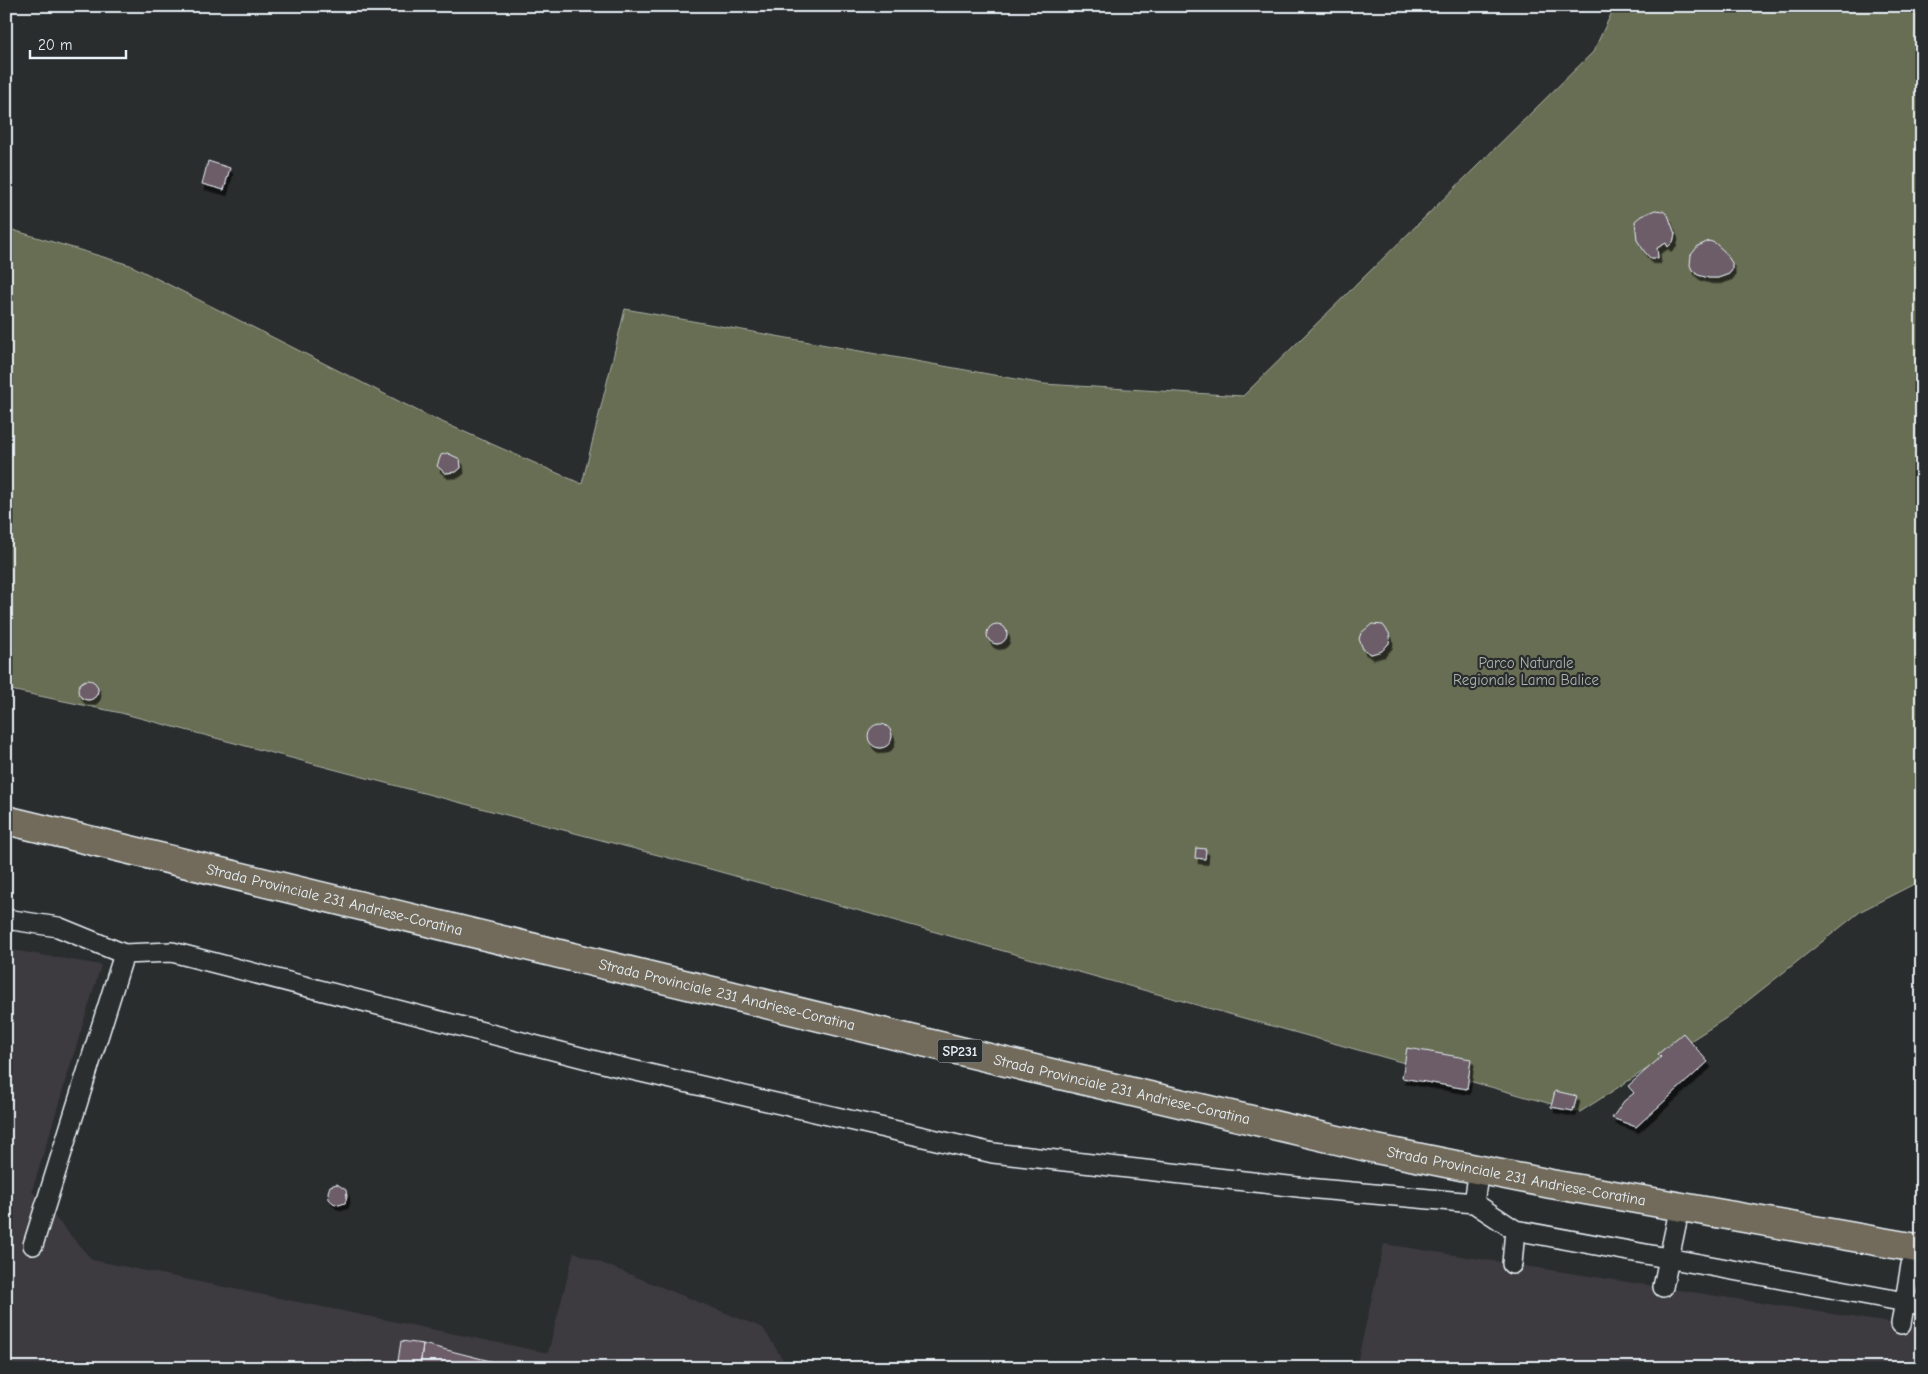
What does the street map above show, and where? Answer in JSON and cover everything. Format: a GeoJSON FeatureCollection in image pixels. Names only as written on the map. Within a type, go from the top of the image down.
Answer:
{"type":"FeatureCollection","features":[{"type":"Feature","properties":{"kind":"main road","name":"Strada Provinciale 231 Andriese-Coratina"},"geometry":{"type":"LineString","coordinates":[[6,820],[1043,1071],[1376,1149],[1918,1248]]}},
{"type":"Feature","properties":{"kind":"lane"},"geometry":{"type":"LineString","coordinates":[[6,919],[58,927],[124,954],[172,952],[619,1068],[992,1153],[1307,1188],[1474,1203],[1515,1230],[1913,1304]]}},
{"type":"Feature","properties":{"kind":"lane"},"geometry":{"type":"LineString","coordinates":[[33,1245],[124,954]]}},
{"type":"Feature","properties":{"kind":"lane"},"geometry":{"type":"LineString","coordinates":[[1474,1203],[1479,1169]]}},
{"type":"Feature","properties":{"kind":"lane"},"geometry":{"type":"LineString","coordinates":[[1664,1288],[1680,1206]]}},
{"type":"Feature","properties":{"kind":"lane"},"geometry":{"type":"LineString","coordinates":[[1512,1264],[1515,1230]]}},
{"type":"Feature","properties":{"kind":"lane"},"geometry":{"type":"LineString","coordinates":[[1901,1324],[1913,1304],[1918,1248]]}},
{"type":"Feature","properties":{"kind":"shaded area"},"geometry":{"type":"Polygon","coordinates":[[[6,949],[101,965],[32,1191],[92,1260],[548,1353],[574,1252],[763,1328],[788,1368],[6,1368],[6,949]]]}},
{"type":"Feature","properties":{"kind":"shaded area"},"geometry":{"type":"Polygon","coordinates":[[[1384,1244],[1922,1328],[1922,1368],[1356,1368],[1384,1244]]]}},
{"type":"Feature","properties":{"kind":"green space","name":"Parco Naturale Regionale Lama Balice"},"geometry":{"type":"Polygon","coordinates":[[[1615,6],[1922,6],[1922,880],[1861,911],[1726,1018],[1580,1112],[692,864],[121,713],[6,689],[6,228],[130,265],[424,414],[582,484],[625,309],[1044,384],[1243,396],[1593,52],[1615,6]]]}},
{"type":"Feature","properties":{"kind":"building"},"geometry":{"type":"Polygon","coordinates":[[[208,161],[230,168],[224,190],[202,184],[208,161]]]}},
{"type":"Feature","properties":{"kind":"building"},"geometry":{"type":"Polygon","coordinates":[[[1655,210],[1663,211],[1668,215],[1675,234],[1673,242],[1668,247],[1666,243],[1657,248],[1658,258],[1650,258],[1637,240],[1635,221],[1655,210]]]}},
{"type":"Feature","properties":{"kind":"building"},"geometry":{"type":"Polygon","coordinates":[[[1709,241],[1715,243],[1725,252],[1732,263],[1732,270],[1729,274],[1718,278],[1709,278],[1698,275],[1692,270],[1690,265],[1691,255],[1698,246],[1709,241]]]}},
{"type":"Feature","properties":{"kind":"building"},"geometry":{"type":"Polygon","coordinates":[[[447,453],[460,459],[461,468],[456,472],[445,473],[437,466],[441,455],[447,453]]]}},
{"type":"Feature","properties":{"kind":"building"},"geometry":{"type":"Polygon","coordinates":[[[997,624],[1004,627],[1007,634],[1004,641],[997,644],[990,641],[987,634],[990,627],[997,624]]]}},
{"type":"Feature","properties":{"kind":"building"},"geometry":{"type":"Polygon","coordinates":[[[1372,624],[1383,625],[1390,638],[1389,643],[1382,651],[1371,654],[1363,649],[1359,639],[1361,633],[1372,624]]]}},
{"type":"Feature","properties":{"kind":"building"},"geometry":{"type":"Polygon","coordinates":[[[88,680],[95,683],[98,690],[95,697],[88,700],[81,697],[78,690],[81,683],[88,680]]]}},
{"type":"Feature","properties":{"kind":"building"},"geometry":{"type":"Polygon","coordinates":[[[880,724],[885,725],[891,731],[891,741],[885,747],[880,748],[875,747],[869,741],[868,736],[869,731],[875,725],[880,724]]]}},
{"type":"Feature","properties":{"kind":"building"},"geometry":{"type":"Polygon","coordinates":[[[1196,848],[1206,849],[1205,859],[1195,858],[1196,848]]]}},
{"type":"Feature","properties":{"kind":"building"},"geometry":{"type":"Polygon","coordinates":[[[1683,1033],[1708,1062],[1636,1127],[1612,1118],[1624,1101],[1634,1093],[1628,1086],[1661,1057],[1658,1054],[1683,1033]]]}},
{"type":"Feature","properties":{"kind":"building"},"geometry":{"type":"Polygon","coordinates":[[[1407,1048],[1471,1059],[1467,1089],[1402,1078],[1407,1048]]]}},
{"type":"Feature","properties":{"kind":"building"},"geometry":{"type":"Polygon","coordinates":[[[1555,1091],[1577,1096],[1573,1111],[1551,1107],[1555,1091]]]}},
{"type":"Feature","properties":{"kind":"building"},"geometry":{"type":"Polygon","coordinates":[[[337,1184],[346,1190],[347,1197],[345,1203],[339,1205],[329,1199],[328,1192],[330,1186],[337,1184]]]}},
{"type":"Feature","properties":{"kind":"building"},"geometry":{"type":"Polygon","coordinates":[[[401,1341],[423,1344],[420,1368],[397,1368],[401,1341]]]}},
{"type":"Feature","properties":{"kind":"building"},"geometry":{"type":"Polygon","coordinates":[[[423,1344],[518,1368],[420,1368],[423,1344]]]}},
{"type":"Feature","properties":{"kind":"building"},"geometry":{"type":"Polygon","coordinates":[[[354,1363],[371,1365],[370,1368],[354,1368],[354,1363]]]}}]}
